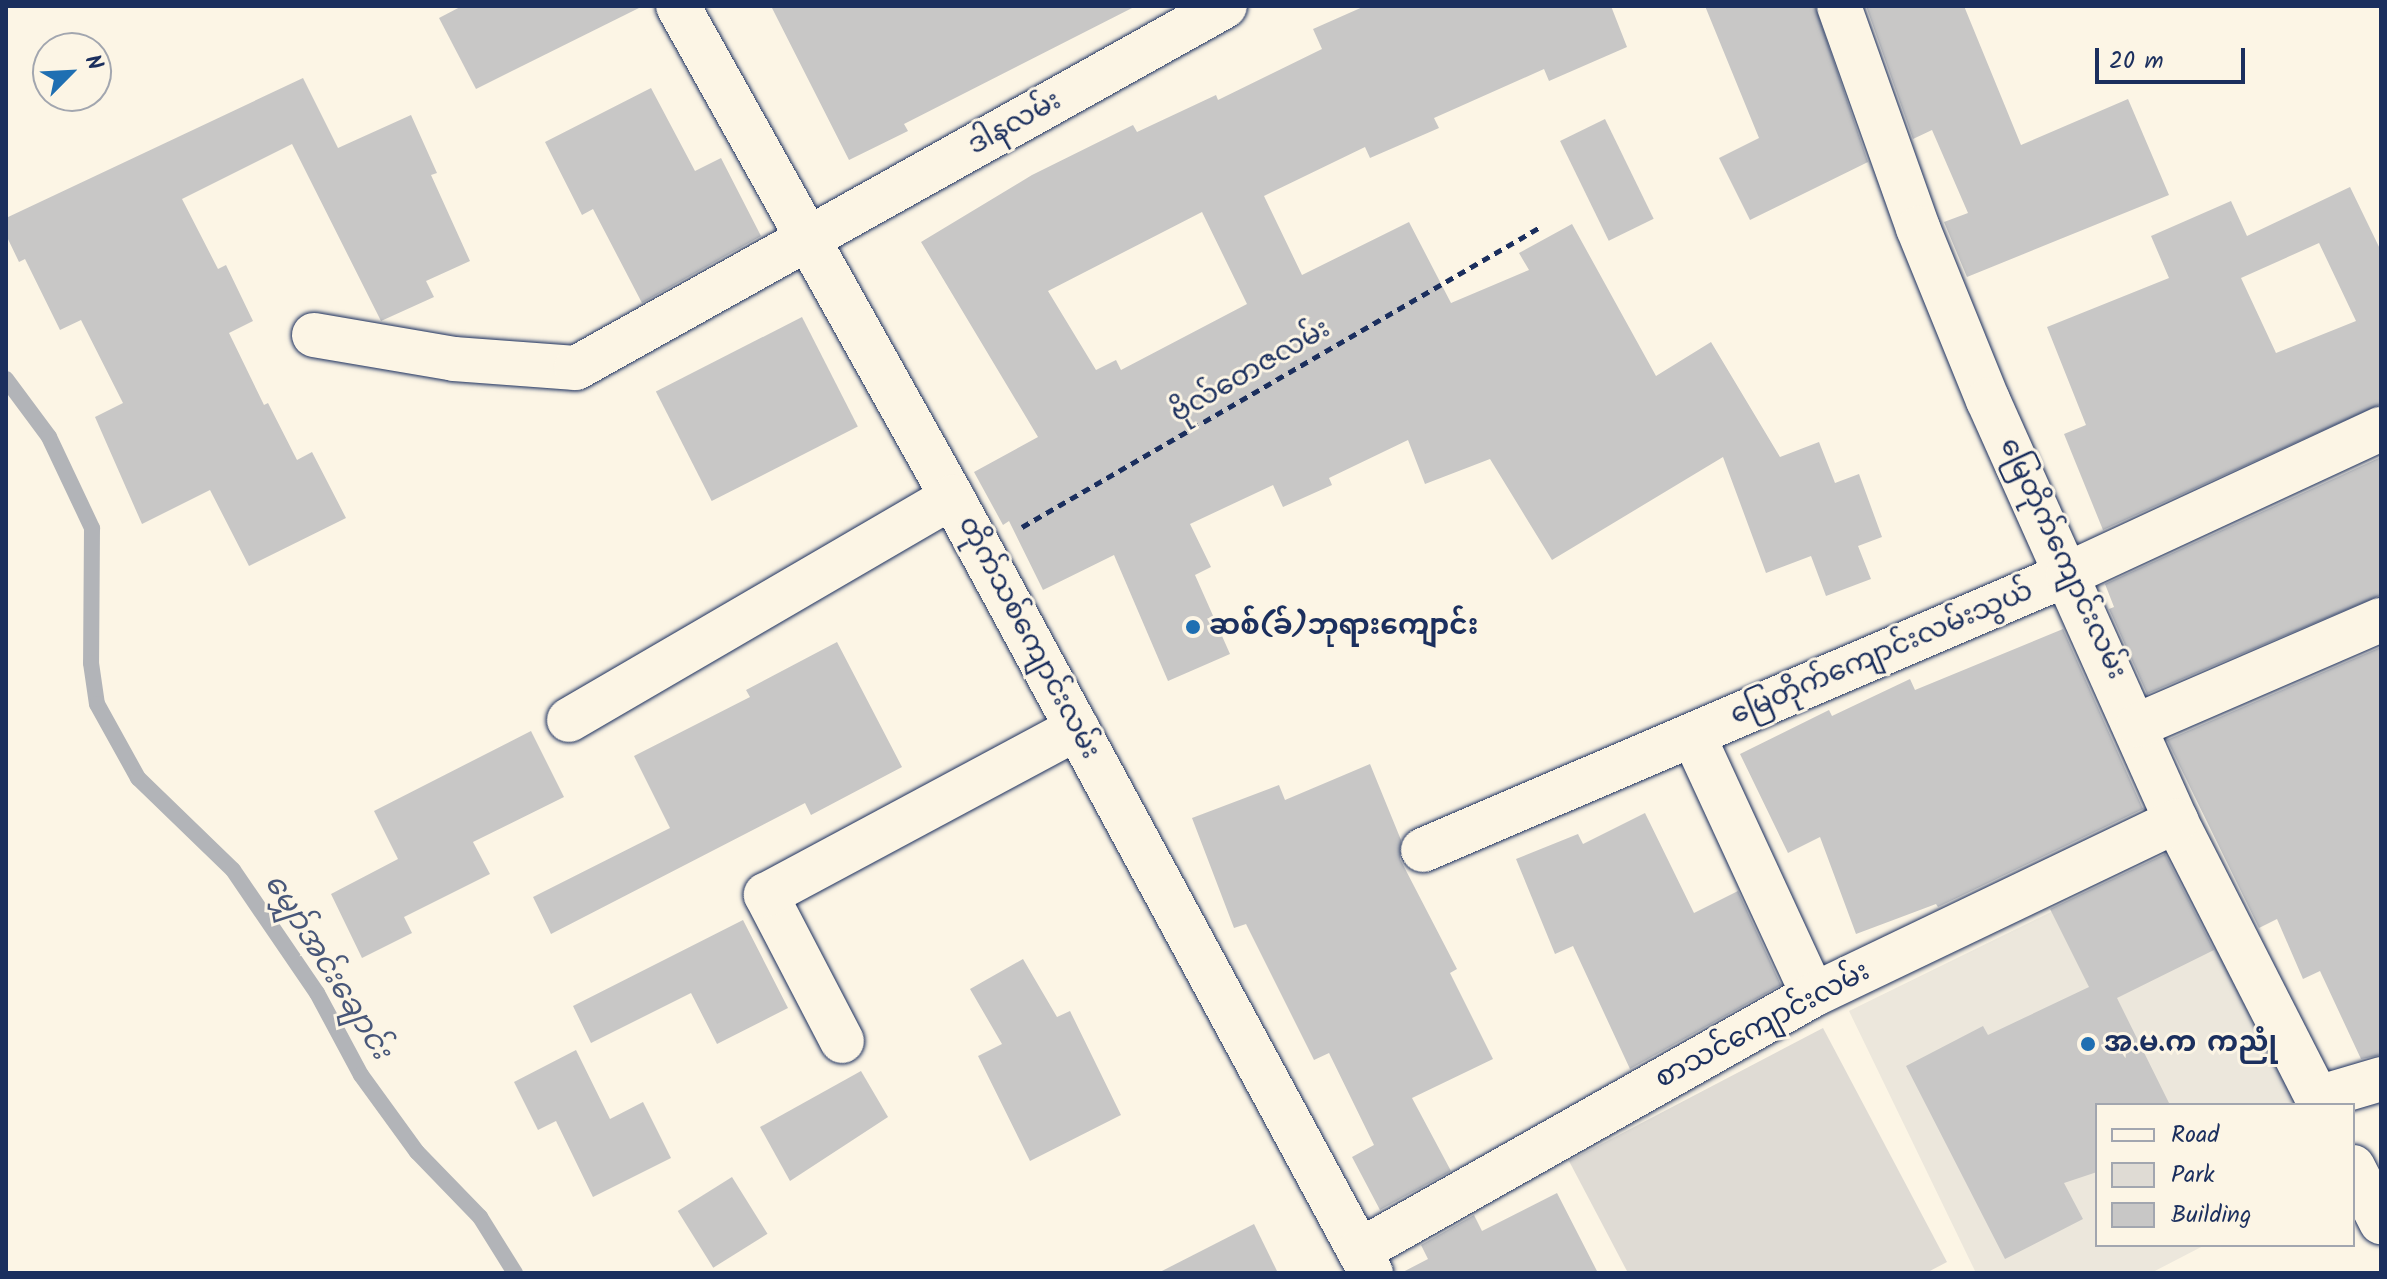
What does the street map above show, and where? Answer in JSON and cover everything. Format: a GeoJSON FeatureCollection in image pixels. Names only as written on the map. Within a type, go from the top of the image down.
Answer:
{"type":"FeatureCollection","features":[{"type":"Feature","properties":{"kind":"street","name":"တိုက်သစ်ကျောင်းလမ်း"},"geometry":{"type":"LineString","coordinates":[[678,6],[805,241],[952,497],[1365,1262]]}},
{"type":"Feature","properties":{"kind":"street","name":"ဒါနလမ်း"},"geometry":{"type":"LineString","coordinates":[[314,335],[454,359],[576,368],[1225,6]]}},
{"type":"Feature","properties":{"kind":"street","name":"မြေတိုက်ကျောင်းလမ်း"},"geometry":{"type":"LineString","coordinates":[[1839,6],[1924,242],[2068,574],[2138,725],[2176,821],[2319,1102]]}},
{"type":"Feature","properties":{"kind":"street","name":"မြေတိုက်ကျောင်းလမ်းသွယ်"},"geometry":{"type":"LineString","coordinates":[[1423,850],[2068,574],[2381,429]]}},
{"type":"Feature","properties":{"kind":"street"},"geometry":{"type":"LineString","coordinates":[[569,720],[952,497]]}},
{"type":"Feature","properties":{"kind":"street"},"geometry":{"type":"LineString","coordinates":[[2138,725],[2381,620]]}},
{"type":"Feature","properties":{"kind":"street"},"geometry":{"type":"LineString","coordinates":[[842,1041],[766,895],[1077,728]]}},
{"type":"Feature","properties":{"kind":"street"},"geometry":{"type":"LineString","coordinates":[[1693,735],[1813,995]]}},
{"type":"Feature","properties":{"kind":"street","name":"စာသင်ကျောင်းလမ်း"},"geometry":{"type":"LineString","coordinates":[[1365,1262],[1813,995],[2176,821]]}},
{"type":"Feature","properties":{"kind":"street"},"geometry":{"type":"LineString","coordinates":[[2319,1102],[2381,1079]]}},
{"type":"Feature","properties":{"kind":"street"},"geometry":{"type":"LineString","coordinates":[[2355,1171],[2381,1222]]}},
{"type":"Feature","properties":{"kind":"path","name":"ဗိုလ်တေဇလမ်း"},"geometry":{"type":"LineString","coordinates":[[979,552],[1542,226]]}},
{"type":"Feature","properties":{"kind":"shaded area"},"geometry":{"type":"Polygon","coordinates":[[[2175,851],[2295,1103],[2095,1103],[2095,1247],[2201,1247],[2151,1273],[1976,1273],[1849,1011],[2175,851]]]}},
{"type":"Feature","properties":{"kind":"green space"},"geometry":{"type":"Polygon","coordinates":[[[1823,1028],[1947,1262],[1926,1273],[1628,1273],[1569,1161],[1823,1028]]]}},
{"type":"Feature","properties":{"kind":"building"},"geometry":{"type":"Polygon","coordinates":[[[462,6],[643,6],[476,89],[439,18],[462,6]]]}},
{"type":"Feature","properties":{"kind":"building"},"geometry":{"type":"Polygon","coordinates":[[[771,6],[1136,6],[904,124],[908,131],[849,160],[771,6]]]}},
{"type":"Feature","properties":{"kind":"building"},"geometry":{"type":"Polygon","coordinates":[[[1365,6],[1611,6],[1627,47],[1549,81],[1544,69],[1434,118],[1439,128],[1370,158],[1365,147],[1264,196],[1302,275],[1409,222],[1451,303],[1529,270],[1519,253],[1572,224],[1656,376],[1711,342],[1780,457],[1819,442],[1835,483],[1859,474],[1882,537],[1858,546],[1871,579],[1826,596],[1811,556],[1766,573],[1723,457],[1552,560],[1490,459],[1425,484],[1408,440],[1329,478],[1332,485],[1283,507],[1273,485],[1190,524],[1211,567],[1195,575],[1230,654],[1168,681],[1114,555],[1043,590],[1009,521],[1003,525],[974,472],[1038,437],[921,242],[1032,175],[1133,125],[1137,132],[1216,95],[1218,100],[1322,49],[1313,29],[1365,6]],[[1202,212],[1048,291],[1096,370],[1116,360],[1121,370],[1247,304],[1202,212]]]}},
{"type":"Feature","properties":{"kind":"building"},"geometry":{"type":"Polygon","coordinates":[[[1705,6],[1815,6],[1868,162],[1750,220],[1719,158],[1759,138],[1705,6]]]}},
{"type":"Feature","properties":{"kind":"building"},"geometry":{"type":"Polygon","coordinates":[[[1866,6],[1964,6],[2021,145],[2128,99],[2169,195],[1967,277],[1944,222],[1968,213],[1932,130],[1913,139],[1866,6]]]}},
{"type":"Feature","properties":{"kind":"building"},"geometry":{"type":"Polygon","coordinates":[[[303,78],[338,148],[411,115],[437,173],[431,175],[470,261],[426,281],[434,297],[381,321],[292,144],[182,199],[218,269],[226,265],[253,321],[229,333],[264,405],[268,403],[297,460],[312,452],[346,518],[249,566],[210,490],[142,524],[95,417],[123,403],[81,320],[60,330],[25,259],[19,262],[6,235],[6,218],[303,78]]]}},
{"type":"Feature","properties":{"kind":"building"},"geometry":{"type":"Polygon","coordinates":[[[651,88],[695,171],[721,158],[761,236],[642,303],[593,209],[582,215],[545,142],[651,88]]]}},
{"type":"Feature","properties":{"kind":"building"},"geometry":{"type":"Polygon","coordinates":[[[1605,119],[1654,219],[1609,241],[1560,141],[1605,119]]]}},
{"type":"Feature","properties":{"kind":"building"},"geometry":{"type":"Polygon","coordinates":[[[2350,187],[2381,251],[2381,404],[2103,530],[2064,434],[2086,425],[2047,327],[2169,278],[2151,236],[2231,201],[2247,236],[2350,187]],[[2319,243],[2241,278],[2276,353],[2356,321],[2319,243]]]}},
{"type":"Feature","properties":{"kind":"building"},"geometry":{"type":"Polygon","coordinates":[[[802,317],[858,427],[712,501],[656,391],[802,317]]]}},
{"type":"Feature","properties":{"kind":"building"},"geometry":{"type":"Polygon","coordinates":[[[2381,457],[2381,595],[2147,694],[2109,609],[2114,607],[2105,584],[2381,457]]]}},
{"type":"Feature","properties":{"kind":"building"},"geometry":{"type":"Polygon","coordinates":[[[2063,629],[2143,809],[1938,907],[1936,904],[1856,934],[1820,837],[1788,853],[1740,754],[1829,710],[1832,716],[1910,679],[1915,690],[2063,629]]]}},
{"type":"Feature","properties":{"kind":"building"},"geometry":{"type":"Polygon","coordinates":[[[837,642],[902,767],[811,815],[805,803],[551,934],[533,897],[670,828],[634,756],[750,697],[746,690],[837,642]]]}},
{"type":"Feature","properties":{"kind":"building"},"geometry":{"type":"Polygon","coordinates":[[[2381,647],[2381,1055],[2361,1059],[2320,971],[2303,979],[2277,919],[2259,928],[2167,740],[2381,647]]]}},
{"type":"Feature","properties":{"kind":"building"},"geometry":{"type":"Polygon","coordinates":[[[531,731],[564,797],[473,842],[490,874],[404,917],[412,933],[362,958],[331,894],[398,859],[374,811],[531,731]]]}},
{"type":"Feature","properties":{"kind":"building"},"geometry":{"type":"Polygon","coordinates":[[[1370,764],[1401,840],[1400,859],[1457,969],[1450,973],[1493,1059],[1412,1098],[1451,1171],[1380,1210],[1352,1157],[1374,1145],[1329,1053],[1314,1060],[1246,924],[1234,928],[1192,818],[1279,785],[1285,800],[1370,764]]]}},
{"type":"Feature","properties":{"kind":"building"},"geometry":{"type":"Polygon","coordinates":[[[1645,813],[1694,913],[1738,891],[1781,985],[1630,1069],[1573,946],[1555,954],[1516,859],[1578,834],[1583,844],[1645,813]]]}},
{"type":"Feature","properties":{"kind":"building"},"geometry":{"type":"Polygon","coordinates":[[[2165,854],[2214,950],[2117,998],[2169,1103],[2095,1103],[2095,1173],[2064,1183],[2083,1219],[2005,1259],[1906,1066],[1983,1026],[1988,1035],[2089,987],[2050,909],[2165,854]]]}},
{"type":"Feature","properties":{"kind":"building"},"geometry":{"type":"Polygon","coordinates":[[[743,920],[788,1008],[717,1044],[691,993],[591,1043],[573,1006],[743,920]]]}},
{"type":"Feature","properties":{"kind":"building"},"geometry":{"type":"Polygon","coordinates":[[[1023,959],[1057,1017],[1070,1011],[1121,1115],[1030,1161],[978,1056],[1002,1044],[970,989],[1023,959]]]}},
{"type":"Feature","properties":{"kind":"building"},"geometry":{"type":"Polygon","coordinates":[[[576,1050],[610,1119],[643,1102],[671,1158],[593,1197],[556,1121],[538,1130],[514,1082],[576,1050]]]}},
{"type":"Feature","properties":{"kind":"building"},"geometry":{"type":"Polygon","coordinates":[[[861,1071],[888,1117],[790,1181],[760,1127],[861,1071]]]}},
{"type":"Feature","properties":{"kind":"building"},"geometry":{"type":"Polygon","coordinates":[[[732,1177],[768,1234],[713,1268],[678,1211],[732,1177]]]}},
{"type":"Feature","properties":{"kind":"building"},"geometry":{"type":"Polygon","coordinates":[[[1557,1193],[1598,1273],[1401,1273],[1428,1259],[1421,1245],[1474,1215],[1482,1231],[1557,1193]]]}},
{"type":"Feature","properties":{"kind":"building"},"geometry":{"type":"Polygon","coordinates":[[[1254,1224],[1278,1273],[1158,1273],[1254,1224]]]}},
{"type":"Feature","properties":{"kind":"waterway","name":"မျှော်အင်းချောင်း"},"geometry":{"type":"LineString","coordinates":[[6,379],[49,437],[92,528],[91,663],[97,704],[138,778],[233,870],[317,993],[361,1075],[417,1152],[480,1217],[515,1273]]}},
{"type":"Feature","properties":{"kind":"place","name":"ဆစ်(ခ်)ဘုရားကျောင်း"},"geometry":{"type":"Point","coordinates":[1193,627]}},
{"type":"Feature","properties":{"kind":"place","name":"အ.မ.က ကညုံ"},"geometry":{"type":"Point","coordinates":[2088,1044]}}]}
